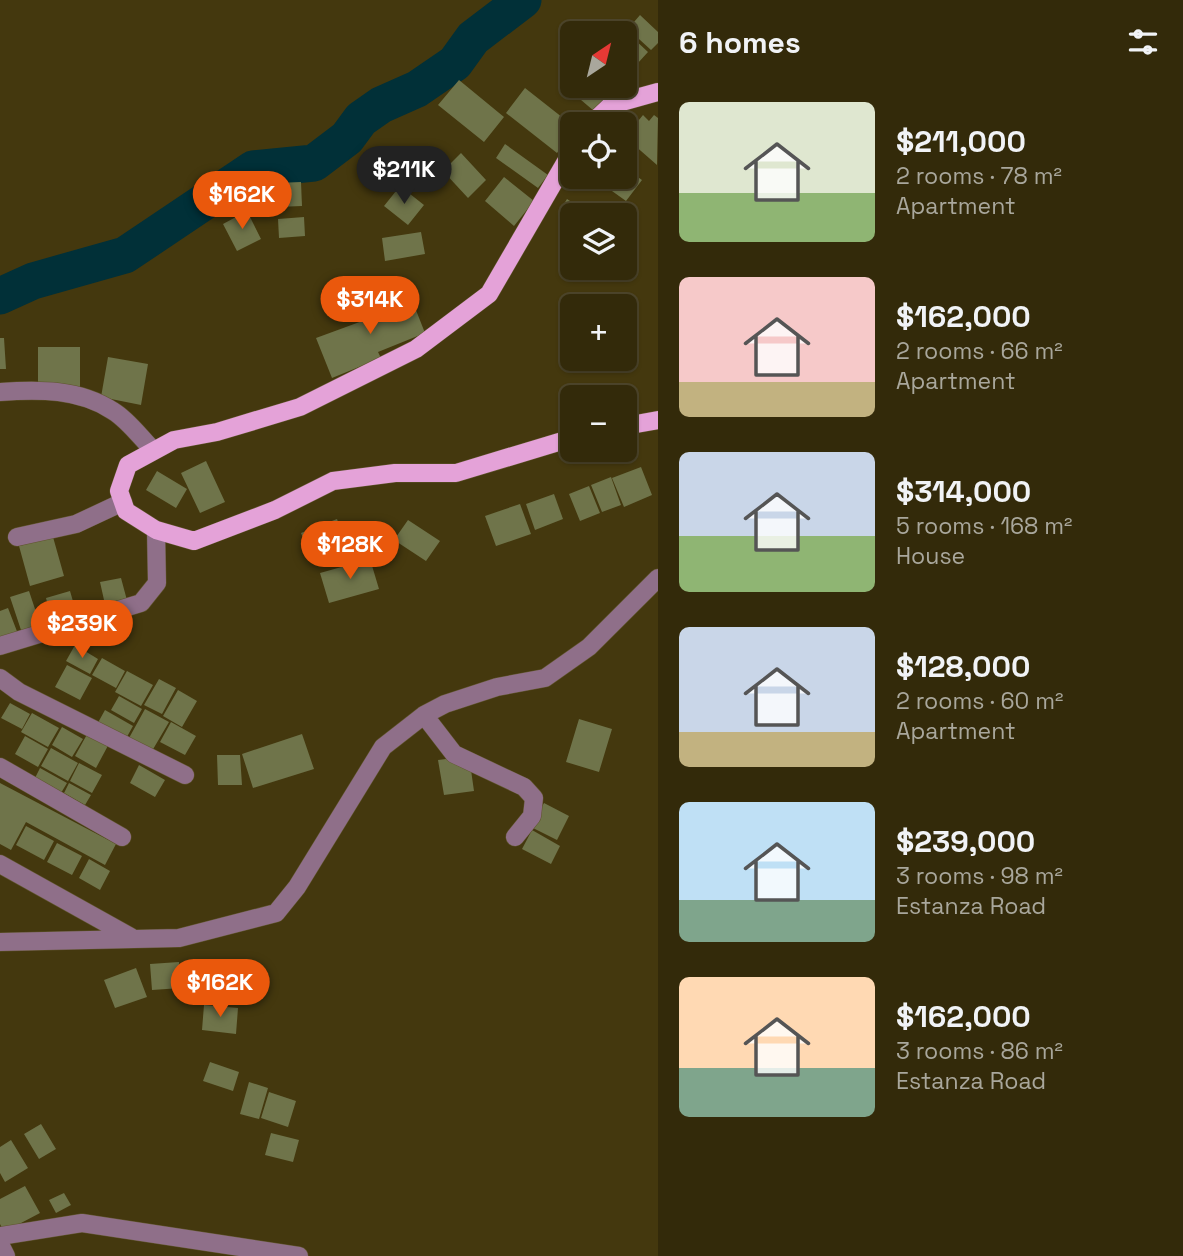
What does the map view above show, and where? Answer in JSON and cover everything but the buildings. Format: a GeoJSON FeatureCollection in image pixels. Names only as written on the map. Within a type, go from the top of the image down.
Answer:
{"type":"FeatureCollection","features":[{"type":"Feature","properties":{"kind":"main road"},"geometry":{"type":"LineString","coordinates":[[604,112],[611,105],[658,92]]}},
{"type":"Feature","properties":{"kind":"main road"},"geometry":{"type":"LineString","coordinates":[[560,172],[489,294],[416,349],[300,407],[217,432],[174,440],[153,450],[128,465],[119,491],[126,511],[156,530],[194,541],[275,510],[333,481],[394,473],[456,473],[560,442]]}},
{"type":"Feature","properties":{"kind":"main road"},"geometry":{"type":"LineString","coordinates":[[637,424],[658,420]]}},
{"type":"Feature","properties":{"kind":"street"},"geometry":{"type":"LineString","coordinates":[[0,392],[30,390],[84,395],[115,412],[153,450]]}},
{"type":"Feature","properties":{"kind":"street"},"geometry":{"type":"LineString","coordinates":[[17,537],[76,524],[123,502]]}},
{"type":"Feature","properties":{"kind":"street"},"geometry":{"type":"LineString","coordinates":[[0,646],[141,603],[157,583],[156,530]]}},
{"type":"Feature","properties":{"kind":"street"},"geometry":{"type":"LineString","coordinates":[[0,942],[180,938],[276,913],[297,887],[383,747],[424,715],[497,687],[545,678],[589,647],[658,578]]}},
{"type":"Feature","properties":{"kind":"street"},"geometry":{"type":"LineString","coordinates":[[0,678],[19,692],[185,775]]}},
{"type":"Feature","properties":{"kind":"street"},"geometry":{"type":"LineString","coordinates":[[424,715],[454,754],[524,787],[534,798],[532,816],[515,838]]}},
{"type":"Feature","properties":{"kind":"street"},"geometry":{"type":"LineString","coordinates":[[0,767],[122,837]]}},
{"type":"Feature","properties":{"kind":"street"},"geometry":{"type":"LineString","coordinates":[[0,864],[134,939]]}},
{"type":"Feature","properties":{"kind":"street"},"geometry":{"type":"LineString","coordinates":[[0,1237],[82,1223],[299,1256]]}},
{"type":"Feature","properties":{"kind":"street"},"geometry":{"type":"LineString","coordinates":[[0,1244],[6,1256]]}},
{"type":"Feature","properties":{"kind":"waterway"},"geometry":{"type":"LineString","coordinates":[[0,296],[33,281],[125,255],[253,169],[314,163],[347,138],[361,119],[381,105],[417,89],[455,63],[473,38],[523,0]]}}]}
